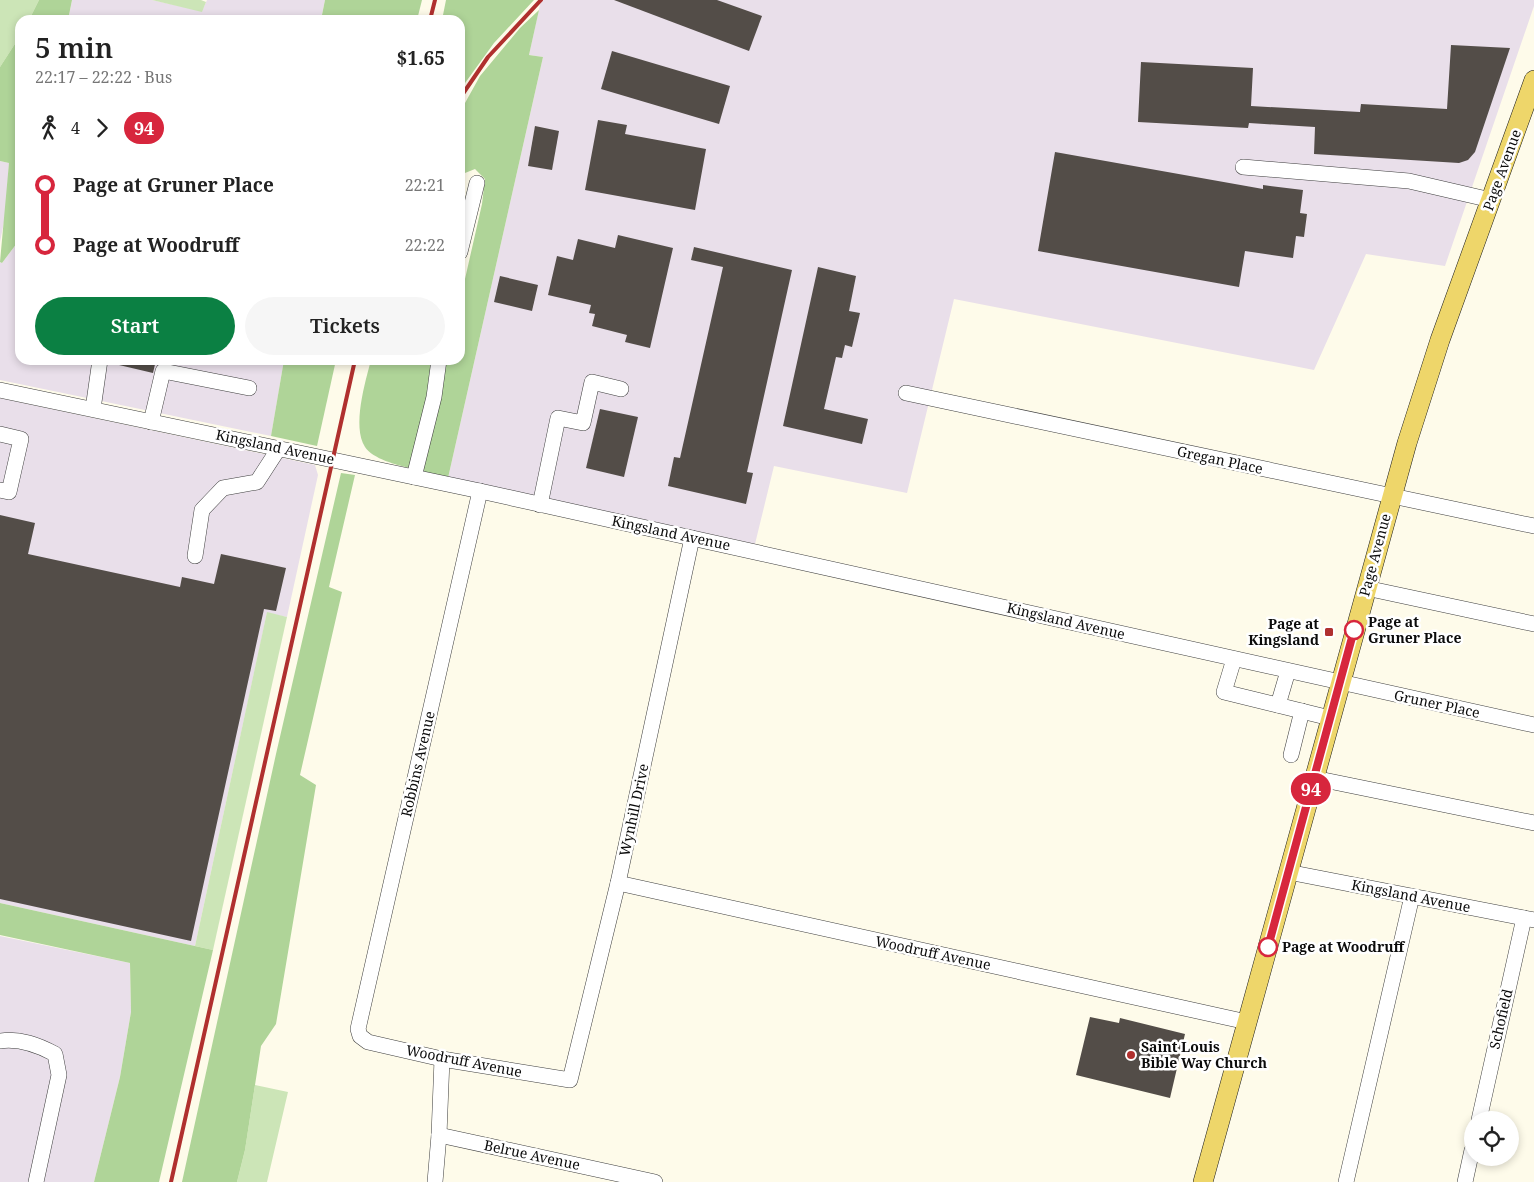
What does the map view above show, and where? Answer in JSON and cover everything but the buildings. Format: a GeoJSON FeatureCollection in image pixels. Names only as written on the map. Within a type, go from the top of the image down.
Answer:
{"type":"FeatureCollection","features":[{"type":"Feature","properties":{"kind":"main road","name":"Page Avenue"},"geometry":{"type":"LineString","coordinates":[[1203,1182],[1391,497],[1440,340],[1534,80]]}},
{"type":"Feature","properties":{"kind":"street"},"geometry":{"type":"LineString","coordinates":[[1242,167],[1409,181],[1491,200]]}},
{"type":"Feature","properties":{"kind":"street"},"geometry":{"type":"LineString","coordinates":[[465,230],[476,183]]}},
{"type":"Feature","properties":{"kind":"street"},"geometry":{"type":"LineString","coordinates":[[93,409],[99,365]]}},
{"type":"Feature","properties":{"kind":"street"},"geometry":{"type":"LineString","coordinates":[[414,477],[434,397],[438,365]]}},
{"type":"Feature","properties":{"kind":"street"},"geometry":{"type":"LineString","coordinates":[[151,422],[163,371],[248,388]]}},
{"type":"Feature","properties":{"kind":"street"},"geometry":{"type":"LineString","coordinates":[[540,505],[558,418],[583,423],[592,382],[621,389]]}},
{"type":"Feature","properties":{"kind":"street","name":"Kingsland Avenue"},"geometry":{"type":"LineString","coordinates":[[0,390],[480,491],[1340,682]]}},
{"type":"Feature","properties":{"kind":"street","name":"Gregan Place"},"geometry":{"type":"LineString","coordinates":[[906,393],[1534,526]]}},
{"type":"Feature","properties":{"kind":"street"},"geometry":{"type":"LineString","coordinates":[[0,434],[21,439],[9,492],[0,490]]}},
{"type":"Feature","properties":{"kind":"street"},"geometry":{"type":"LineString","coordinates":[[195,556],[202,510],[223,488],[257,482],[278,448]]}},
{"type":"Feature","properties":{"kind":"street","name":"Robbins Avenue"},"geometry":{"type":"LineString","coordinates":[[360,1036],[358,1029],[480,491]]}},
{"type":"Feature","properties":{"kind":"street","name":"Wynhill Drive"},"geometry":{"type":"LineString","coordinates":[[570,1080],[618,884],[692,538]]}},
{"type":"Feature","properties":{"kind":"street"},"geometry":{"type":"LineString","coordinates":[[1366,588],[1534,624]]}},
{"type":"Feature","properties":{"kind":"street"},"geometry":{"type":"LineString","coordinates":[[1234,659],[1224,692],[1330,718]]}},
{"type":"Feature","properties":{"kind":"street"},"geometry":{"type":"LineString","coordinates":[[1278,705],[1288,671]]}},
{"type":"Feature","properties":{"kind":"street","name":"Gruner Place"},"geometry":{"type":"LineString","coordinates":[[1340,682],[1534,725]]}},
{"type":"Feature","properties":{"kind":"street"},"geometry":{"type":"LineString","coordinates":[[1291,755],[1302,711]]}},
{"type":"Feature","properties":{"kind":"street"},"geometry":{"type":"LineString","coordinates":[[1314,778],[1534,823]]}},
{"type":"Feature","properties":{"kind":"street","name":"Kingsland Avenue"},"geometry":{"type":"LineString","coordinates":[[1288,872],[1529,919]]}},
{"type":"Feature","properties":{"kind":"street","name":"Woodruff Avenue"},"geometry":{"type":"LineString","coordinates":[[618,884],[1247,1022]]}},
{"type":"Feature","properties":{"kind":"street"},"geometry":{"type":"LineString","coordinates":[[1346,1182],[1412,896]]}},
{"type":"Feature","properties":{"kind":"street","name":"Schofield"},"geometry":{"type":"LineString","coordinates":[[1481,1111],[1529,919]]}},
{"type":"Feature","properties":{"kind":"street","name":"Woodruff Avenue"},"geometry":{"type":"LineString","coordinates":[[360,1036],[368,1042],[442,1059],[570,1080]]}},
{"type":"Feature","properties":{"kind":"street"},"geometry":{"type":"LineString","coordinates":[[0,1041],[12,1039],[55,1054],[59,1075],[36,1182]]}},
{"type":"Feature","properties":{"kind":"street"},"geometry":{"type":"LineString","coordinates":[[435,1182],[442,1059]]}},
{"type":"Feature","properties":{"kind":"street","name":"Belrue Avenue"},"geometry":{"type":"LineString","coordinates":[[439,1134],[655,1182]]}},
{"type":"Feature","properties":{"kind":"street"},"geometry":{"type":"LineString","coordinates":[[1465,1182],[1468,1166]]}},
{"type":"Feature","properties":{"kind":"shaded area"},"geometry":{"type":"Polygon","coordinates":[[[72,0],[152,0],[202,11],[207,0],[325,0],[322,15],[69,15],[72,0]]]}},
{"type":"Feature","properties":{"kind":"shaded area"},"geometry":{"type":"Polygon","coordinates":[[[541,0],[1534,0],[1534,6],[1445,266],[1366,254],[1314,370],[954,299],[907,493],[774,466],[755,544],[448,478],[543,57],[529,55],[541,0]]]}},
{"type":"Feature","properties":{"kind":"shaded area"},"geometry":{"type":"Polygon","coordinates":[[[0,161],[9,163],[6,212],[0,242],[0,161]]]}},
{"type":"Feature","properties":{"kind":"shaded area"},"geometry":{"type":"Polygon","coordinates":[[[15,246],[15,365],[283,365],[271,436],[0,380],[0,262],[2,263],[15,246]]]}},
{"type":"Feature","properties":{"kind":"shaded area"},"geometry":{"type":"Polygon","coordinates":[[[0,398],[315,465],[318,475],[287,617],[267,613],[195,946],[0,903],[0,398]]]}},
{"type":"Feature","properties":{"kind":"shaded area"},"geometry":{"type":"Polygon","coordinates":[[[0,936],[130,963],[131,1012],[120,1077],[94,1182],[0,1182],[0,936]]]}},
{"type":"Feature","properties":{"kind":"green space"},"geometry":{"type":"Polygon","coordinates":[[[0,0],[39,0],[32,15],[15,15],[15,44],[0,67],[0,0]]]}},
{"type":"Feature","properties":{"kind":"green space"},"geometry":{"type":"Polygon","coordinates":[[[39,0],[72,0],[69,15],[32,15],[39,0]]]}},
{"type":"Feature","properties":{"kind":"green space"},"geometry":{"type":"Polygon","coordinates":[[[152,0],[201,0],[206,2],[202,12],[152,0]]]}},
{"type":"Feature","properties":{"kind":"green space"},"geometry":{"type":"Polygon","coordinates":[[[325,0],[422,0],[418,15],[322,15],[325,0]]]}},
{"type":"Feature","properties":{"kind":"green space"},"geometry":{"type":"Polygon","coordinates":[[[446,0],[534,0],[494,43],[465,83],[465,15],[443,15],[446,0]]]}},
{"type":"Feature","properties":{"kind":"green space"},"geometry":{"type":"Polygon","coordinates":[[[539,10],[529,55],[543,57],[448,478],[422,471],[446,365],[465,365],[465,279],[482,204],[485,179],[475,169],[465,173],[465,103],[480,76],[520,28],[539,10]]]}},
{"type":"Feature","properties":{"kind":"green space"},"geometry":{"type":"Polygon","coordinates":[[[15,44],[15,246],[2,263],[0,262],[9,163],[0,161],[0,67],[15,44]]]}},
{"type":"Feature","properties":{"kind":"green space"},"geometry":{"type":"Polygon","coordinates":[[[283,365],[335,365],[317,446],[271,436],[283,365]]]}},
{"type":"Feature","properties":{"kind":"green space"},"geometry":{"type":"Polygon","coordinates":[[[370,365],[431,365],[424,415],[410,468],[386,461],[374,455],[365,447],[361,438],[360,416],[370,365]]]}},
{"type":"Feature","properties":{"kind":"green space"},"geometry":{"type":"Polygon","coordinates":[[[341,473],[355,475],[329,587],[342,592],[300,775],[316,785],[276,1024],[261,1046],[245,1150],[237,1182],[182,1182],[276,754],[341,473]]]}},
{"type":"Feature","properties":{"kind":"green space"},"geometry":{"type":"Polygon","coordinates":[[[267,612],[287,617],[213,950],[195,946],[267,612]]]}},
{"type":"Feature","properties":{"kind":"green space"},"geometry":{"type":"Polygon","coordinates":[[[0,903],[213,950],[159,1182],[94,1182],[120,1077],[131,1012],[130,963],[0,935],[0,903]]]}},
{"type":"Feature","properties":{"kind":"green space"},"geometry":{"type":"Polygon","coordinates":[[[255,1085],[288,1092],[267,1182],[237,1182],[245,1150],[255,1085]]]}},
{"type":"Feature","properties":{"kind":"railway"},"geometry":{"type":"LineString","coordinates":[[431,15],[435,0]]}},
{"type":"Feature","properties":{"kind":"railway"},"geometry":{"type":"LineString","coordinates":[[465,91],[488,57],[541,0]]}},
{"type":"Feature","properties":{"kind":"railway"},"geometry":{"type":"LineString","coordinates":[[171,1182],[354,365]]}},
{"type":"Feature","properties":{"kind":"bus line","name":"94"},"geometry":{"type":"LineString","coordinates":[[1268,947],[1354,630]]}},
{"type":"Feature","properties":{"kind":"place","name":"Page at Gruner Place"},"geometry":{"type":"Point","coordinates":[1354,630]}},
{"type":"Feature","properties":{"kind":"place","name":"Page at Kingsland"},"geometry":{"type":"Point","coordinates":[1329,632]}},
{"type":"Feature","properties":{"kind":"place","name":"Page at Woodruff"},"geometry":{"type":"Point","coordinates":[1268,947]}},
{"type":"Feature","properties":{"kind":"place","name":"Saint Louis Bible Way Church"},"geometry":{"type":"Point","coordinates":[1131,1055]}}]}
